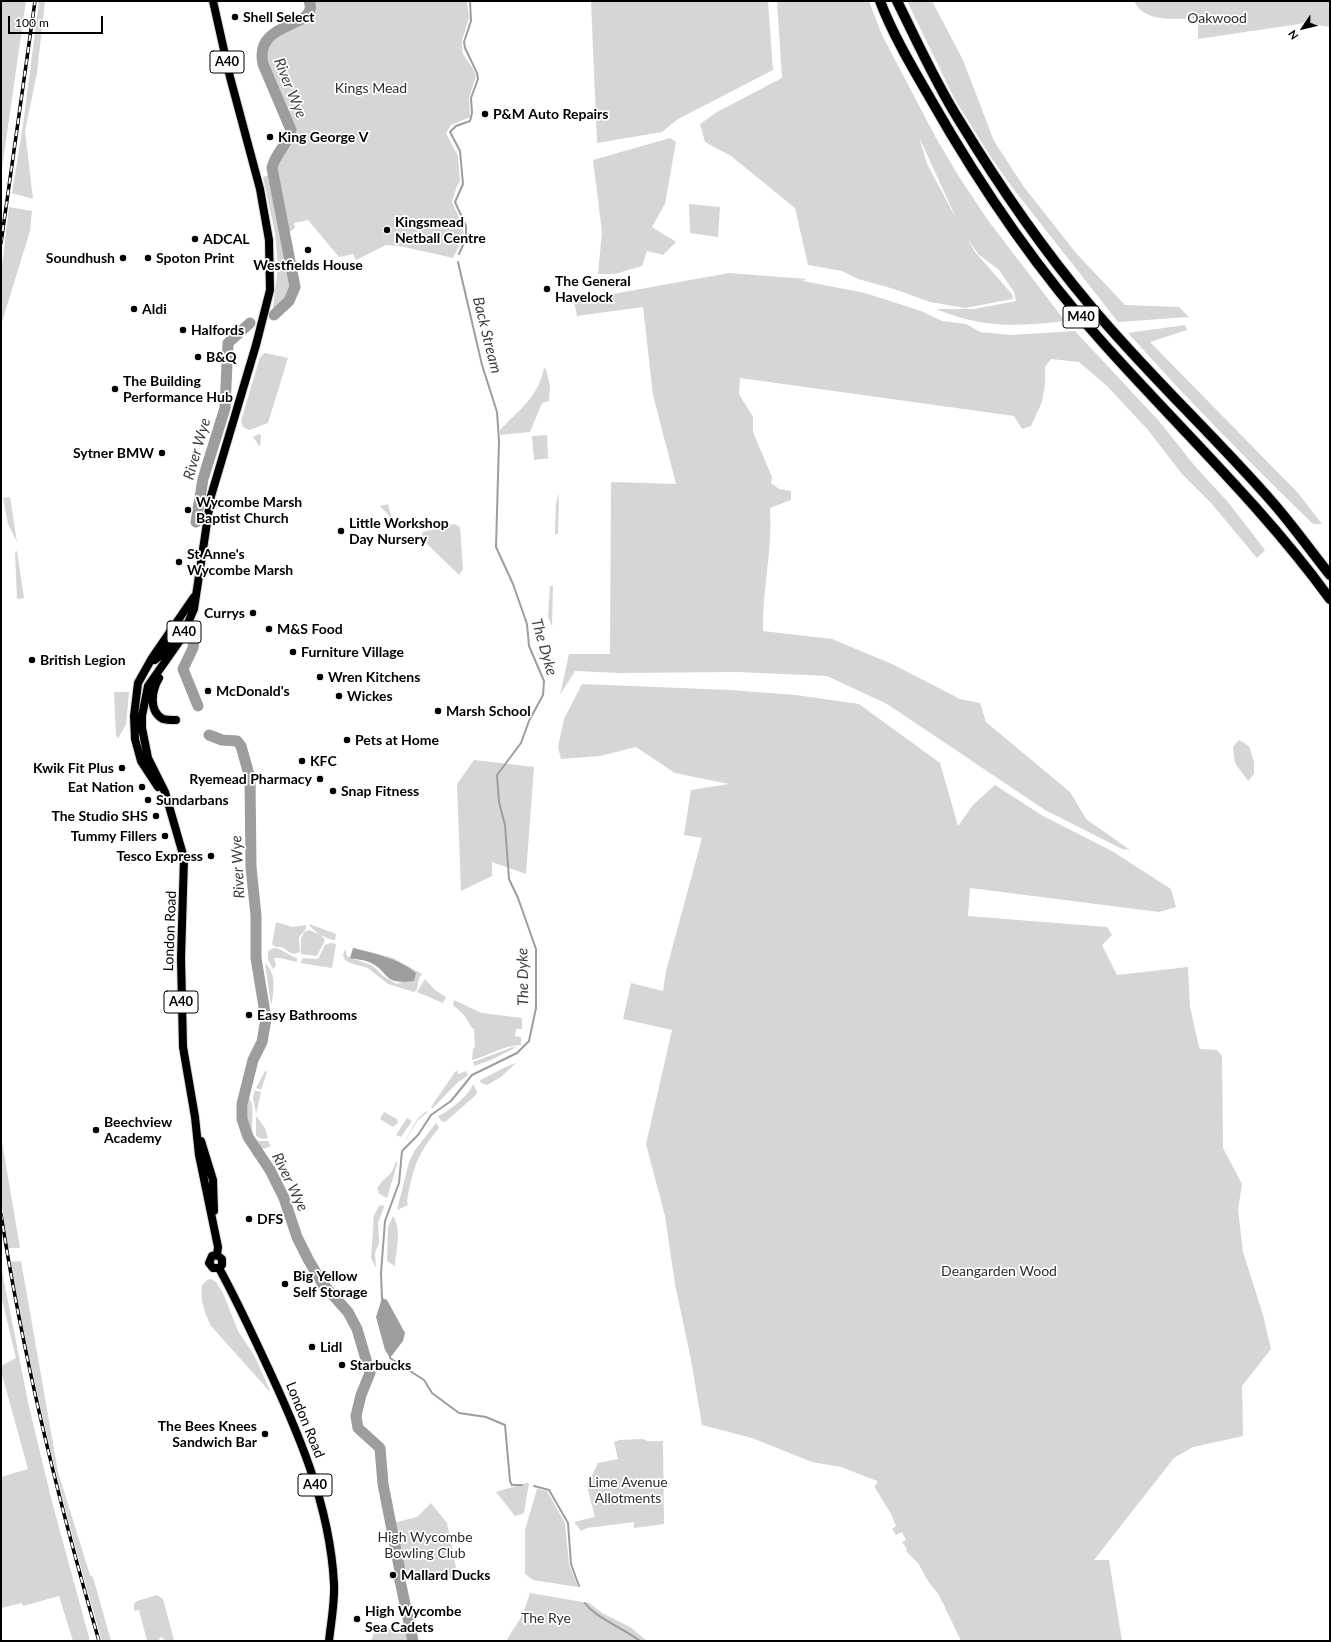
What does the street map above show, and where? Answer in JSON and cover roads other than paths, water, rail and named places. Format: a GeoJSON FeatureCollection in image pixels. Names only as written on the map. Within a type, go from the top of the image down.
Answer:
{"type":"FeatureCollection","features":[{"type":"Feature","properties":{"kind":"highway","name":"M40"},"geometry":{"type":"LineString","coordinates":[[880,1],[910,62],[952,136],[1015,232],[1068,302],[1131,374],[1294,551],[1330,599]]}},
{"type":"Feature","properties":{"kind":"highway","name":"M40"},"geometry":{"type":"LineString","coordinates":[[897,1],[958,120],[1020,212],[1074,285],[1128,349],[1274,504],[1330,575]]}},
{"type":"Feature","properties":{"kind":"main road","name":"A40"},"geometry":{"type":"LineString","coordinates":[[195,595],[211,496],[256,345],[270,290],[269,240],[260,189],[232,85],[213,1]]}},
{"type":"Feature","properties":{"kind":"main road","name":"London Road"},"geometry":{"type":"LineString","coordinates":[[165,796],[165,792],[148,758],[143,737],[142,716],[148,686],[176,646],[194,609],[195,595]]}},
{"type":"Feature","properties":{"kind":"main road","name":"London Road"},"geometry":{"type":"LineString","coordinates":[[195,595],[152,658],[138,683],[134,716],[134,739],[141,761],[165,796],[171,808],[184,858],[181,958],[183,1047],[195,1117],[199,1155],[218,1247],[217,1255],[222,1259],[220,1268],[279,1390],[307,1456],[326,1526],[332,1555],[334,1586],[329,1641]]}},
{"type":"Feature","properties":{"kind":"main road","name":"A40"},"geometry":{"type":"LineString","coordinates":[[155,660],[166,650],[194,609]]}},
{"type":"Feature","properties":{"kind":"main road"},"geometry":{"type":"LineString","coordinates":[[176,646],[154,687],[153,702],[156,712],[164,719],[176,720]]}},
{"type":"Feature","properties":{"kind":"main road","name":"London Road"},"geometry":{"type":"LineString","coordinates":[[195,1117],[213,1180],[215,1232]]}},
{"type":"Feature","properties":{"kind":"main road"},"geometry":{"type":"LineString","coordinates":[[205,1169],[209,1207]]}},
{"type":"Feature","properties":{"kind":"waterway","name":"River Wye"},"geometry":{"type":"LineString","coordinates":[[274,315],[289,301],[295,287],[272,168],[291,130],[263,64],[263,50],[268,39],[276,32],[305,16],[310,10],[309,1]]}},
{"type":"Feature","properties":{"kind":"waterway","name":"Back Stream"},"geometry":{"type":"LineString","coordinates":[[459,254],[466,238],[466,226],[455,202],[463,184],[460,151],[450,132],[456,126],[470,121],[472,113],[471,98],[478,79],[464,42],[471,21],[470,1]]}},
{"type":"Feature","properties":{"kind":"waterway","name":"The Dyke"},"geometry":{"type":"LineString","coordinates":[[382,1299],[381,1273],[385,1221],[399,1183],[402,1151],[418,1135],[431,1115],[451,1101],[472,1075],[517,1053],[529,1041],[536,1008],[536,949],[518,898],[509,879],[505,825],[499,802],[497,775],[521,743],[529,721],[543,695],[544,681],[529,646],[527,624],[513,584],[496,547],[499,441],[497,412],[482,365],[458,262]]}},
{"type":"Feature","properties":{"kind":"waterway","name":"River Wye"},"geometry":{"type":"LineString","coordinates":[[196,522],[203,479],[225,408],[228,343],[250,323]]}},
{"type":"Feature","properties":{"kind":"waterway","name":"River Wye"},"geometry":{"type":"LineString","coordinates":[[194,640],[193,648],[183,669],[198,706]]}},
{"type":"Feature","properties":{"kind":"waterway","name":"River Wye"},"geometry":{"type":"LineString","coordinates":[[209,735],[222,740],[237,741],[241,746],[250,778],[251,867],[256,916],[256,958],[266,1019],[262,1042],[253,1060],[242,1104],[242,1119],[248,1137],[270,1170],[284,1198],[297,1237],[308,1259],[322,1283],[348,1312],[357,1329],[370,1373],[361,1395],[356,1416],[358,1428],[380,1448],[383,1484],[400,1571],[399,1576],[413,1641]]}},
{"type":"Feature","properties":{"kind":"waterway"},"geometry":{"type":"LineString","coordinates":[[390,1355],[390,1358],[424,1380],[432,1393],[459,1413],[486,1417],[505,1425],[510,1481],[512,1485],[522,1485]]}},
{"type":"Feature","properties":{"kind":"waterway"},"geometry":{"type":"LineString","coordinates":[[534,1486],[549,1490],[568,1523],[571,1564],[579,1586]]}},
{"type":"Feature","properties":{"kind":"waterway"},"geometry":{"type":"LineString","coordinates":[[585,1603],[602,1618],[640,1641]]}},
{"type":"Feature","properties":{"kind":"railway"},"geometry":{"type":"LineString","coordinates":[[1,243],[35,1]]}},
{"type":"Feature","properties":{"kind":"railway"},"geometry":{"type":"LineString","coordinates":[[1,1214],[20,1322],[43,1429],[69,1535],[99,1641]]}},
{"type":"Feature","properties":{"kind":"place","name":"Shell Select"},"geometry":{"type":"Point","coordinates":[235,17]}},
{"type":"Feature","properties":{"kind":"place","name":"P&M Auto Repairs"},"geometry":{"type":"Point","coordinates":[485,114]}},
{"type":"Feature","properties":{"kind":"place","name":"King George V"},"geometry":{"type":"Point","coordinates":[270,137]}},
{"type":"Feature","properties":{"kind":"place","name":"Kingsmead Netball Centre"},"geometry":{"type":"Point","coordinates":[387,230]}},
{"type":"Feature","properties":{"kind":"place","name":"ADCAL"},"geometry":{"type":"Point","coordinates":[195,239]}},
{"type":"Feature","properties":{"kind":"place","name":"Westfields House"},"geometry":{"type":"Point","coordinates":[308,250]}},
{"type":"Feature","properties":{"kind":"place","name":"Soundhush"},"geometry":{"type":"Point","coordinates":[123,258]}},
{"type":"Feature","properties":{"kind":"place","name":"Spoton Print"},"geometry":{"type":"Point","coordinates":[148,258]}},
{"type":"Feature","properties":{"kind":"place","name":"The General Havelock"},"geometry":{"type":"Point","coordinates":[547,289]}},
{"type":"Feature","properties":{"kind":"place","name":"Aldi"},"geometry":{"type":"Point","coordinates":[134,309]}},
{"type":"Feature","properties":{"kind":"place","name":"Halfords"},"geometry":{"type":"Point","coordinates":[183,330]}},
{"type":"Feature","properties":{"kind":"place","name":"B&Q"},"geometry":{"type":"Point","coordinates":[198,357]}},
{"type":"Feature","properties":{"kind":"place","name":"The Building Performance Hub"},"geometry":{"type":"Point","coordinates":[115,389]}},
{"type":"Feature","properties":{"kind":"place","name":"Sytner BMW"},"geometry":{"type":"Point","coordinates":[162,453]}},
{"type":"Feature","properties":{"kind":"place","name":"Wycombe Marsh Baptist Church"},"geometry":{"type":"Point","coordinates":[188,510]}},
{"type":"Feature","properties":{"kind":"place","name":"Little Workshop Day Nursery"},"geometry":{"type":"Point","coordinates":[341,531]}},
{"type":"Feature","properties":{"kind":"place","name":"St Anne's Wycombe Marsh"},"geometry":{"type":"Point","coordinates":[179,562]}},
{"type":"Feature","properties":{"kind":"place","name":"Currys"},"geometry":{"type":"Point","coordinates":[253,613]}},
{"type":"Feature","properties":{"kind":"place","name":"M&S Food"},"geometry":{"type":"Point","coordinates":[269,629]}},
{"type":"Feature","properties":{"kind":"place","name":"Furniture Village"},"geometry":{"type":"Point","coordinates":[293,652]}},
{"type":"Feature","properties":{"kind":"place","name":"British Legion"},"geometry":{"type":"Point","coordinates":[32,660]}},
{"type":"Feature","properties":{"kind":"place","name":"Wren Kitchens"},"geometry":{"type":"Point","coordinates":[320,677]}},
{"type":"Feature","properties":{"kind":"place","name":"McDonald's"},"geometry":{"type":"Point","coordinates":[208,691]}},
{"type":"Feature","properties":{"kind":"place","name":"Wickes"},"geometry":{"type":"Point","coordinates":[339,696]}},
{"type":"Feature","properties":{"kind":"place","name":"Marsh School"},"geometry":{"type":"Point","coordinates":[438,711]}},
{"type":"Feature","properties":{"kind":"place","name":"Pets at Home"},"geometry":{"type":"Point","coordinates":[347,740]}},
{"type":"Feature","properties":{"kind":"place","name":"KFC"},"geometry":{"type":"Point","coordinates":[302,761]}},
{"type":"Feature","properties":{"kind":"place","name":"Kwik Fit Plus"},"geometry":{"type":"Point","coordinates":[122,768]}},
{"type":"Feature","properties":{"kind":"place","name":"Ryemead Pharmacy"},"geometry":{"type":"Point","coordinates":[320,779]}},
{"type":"Feature","properties":{"kind":"place","name":"Eat Nation"},"geometry":{"type":"Point","coordinates":[142,787]}},
{"type":"Feature","properties":{"kind":"place","name":"Snap Fitness"},"geometry":{"type":"Point","coordinates":[333,791]}},
{"type":"Feature","properties":{"kind":"place","name":"Sundarbans"},"geometry":{"type":"Point","coordinates":[148,800]}},
{"type":"Feature","properties":{"kind":"place","name":"The Studio SHS"},"geometry":{"type":"Point","coordinates":[156,816]}},
{"type":"Feature","properties":{"kind":"place","name":"Tummy Fillers"},"geometry":{"type":"Point","coordinates":[165,836]}},
{"type":"Feature","properties":{"kind":"place","name":"Tesco Express"},"geometry":{"type":"Point","coordinates":[211,856]}},
{"type":"Feature","properties":{"kind":"place","name":"Easy Bathrooms"},"geometry":{"type":"Point","coordinates":[249,1015]}},
{"type":"Feature","properties":{"kind":"place","name":"Beechview Academy"},"geometry":{"type":"Point","coordinates":[96,1130]}},
{"type":"Feature","properties":{"kind":"place","name":"DFS"},"geometry":{"type":"Point","coordinates":[249,1219]}},
{"type":"Feature","properties":{"kind":"place","name":"Big Yellow Self Storage"},"geometry":{"type":"Point","coordinates":[285,1284]}},
{"type":"Feature","properties":{"kind":"place","name":"Lidl"},"geometry":{"type":"Point","coordinates":[312,1347]}},
{"type":"Feature","properties":{"kind":"place","name":"Starbucks"},"geometry":{"type":"Point","coordinates":[342,1365]}},
{"type":"Feature","properties":{"kind":"place","name":"The Bees Knees Sandwich Bar"},"geometry":{"type":"Point","coordinates":[265,1434]}},
{"type":"Feature","properties":{"kind":"place","name":"Mallard Ducks"},"geometry":{"type":"Point","coordinates":[393,1575]}},
{"type":"Feature","properties":{"kind":"place","name":"High Wycombe Sea Cadets"},"geometry":{"type":"Point","coordinates":[357,1619]}},
{"type":"Feature","properties":{"kind":"park label","name":"Oakwood"},"geometry":{"type":"Point","coordinates":[1217,18]}},
{"type":"Feature","properties":{"kind":"park label","name":"Kings Mead"},"geometry":{"type":"Point","coordinates":[371,88]}},
{"type":"Feature","properties":{"kind":"park label","name":"Deangarden Wood"},"geometry":{"type":"Point","coordinates":[999,1271]}},
{"type":"Feature","properties":{"kind":"park label","name":"Lime Avenue Allotments"},"geometry":{"type":"Point","coordinates":[628,1490]}},
{"type":"Feature","properties":{"kind":"park label","name":"High Wycombe Bowling Club"},"geometry":{"type":"Point","coordinates":[425,1546]}},
{"type":"Feature","properties":{"kind":"park label","name":"The Rye"},"geometry":{"type":"Point","coordinates":[546,1618]}}]}
